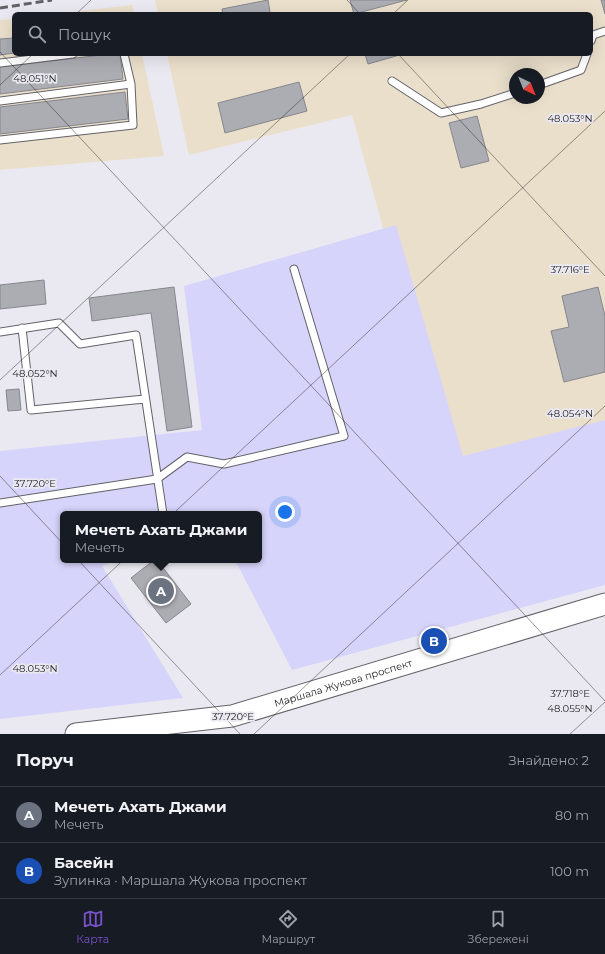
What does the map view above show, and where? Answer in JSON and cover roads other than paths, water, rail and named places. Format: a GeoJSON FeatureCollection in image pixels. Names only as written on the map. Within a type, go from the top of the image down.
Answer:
{"type":"FeatureCollection","features":[{"type":"Feature","properties":{"kind":"street","name":"Маршала Жукова проспект"},"geometry":{"type":"LineString","coordinates":[[76,734],[232,716],[605,604]]}},
{"type":"Feature","properties":{"kind":"lane"},"geometry":{"type":"LineString","coordinates":[[593,35],[605,32]]}},
{"type":"Feature","properties":{"kind":"lane"},"geometry":{"type":"LineString","coordinates":[[0,63],[57,56]]}},
{"type":"Feature","properties":{"kind":"lane"},"geometry":{"type":"LineString","coordinates":[[0,140],[134,124],[131,84],[124,56]]}},
{"type":"Feature","properties":{"kind":"lane"},"geometry":{"type":"LineString","coordinates":[[545,82],[581,70],[586,56]]}},
{"type":"Feature","properties":{"kind":"lane"},"geometry":{"type":"LineString","coordinates":[[392,81],[441,113],[481,104],[509,95]]}},
{"type":"Feature","properties":{"kind":"lane"},"geometry":{"type":"LineString","coordinates":[[0,101],[131,84]]}},
{"type":"Feature","properties":{"kind":"lane"},"geometry":{"type":"LineString","coordinates":[[0,503],[157,479],[187,457],[224,464],[344,436],[294,269]]}},
{"type":"Feature","properties":{"kind":"lane"},"geometry":{"type":"LineString","coordinates":[[0,332],[59,323],[80,344],[136,335],[162,511]]}},
{"type":"Feature","properties":{"kind":"lane"},"geometry":{"type":"LineString","coordinates":[[22,328],[31,410],[145,399]]}},
{"type":"Feature","properties":{"kind":"railway"},"geometry":{"type":"LineString","coordinates":[[0,8],[52,0]]}},
{"type":"Feature","properties":{"kind":"place","name":"Мечеть Ахать Джами"},"geometry":{"type":"Point","coordinates":[161,591]}},
{"type":"Feature","properties":{"kind":"place","name":"Басейн"},"geometry":{"type":"Point","coordinates":[434,641]}}]}
